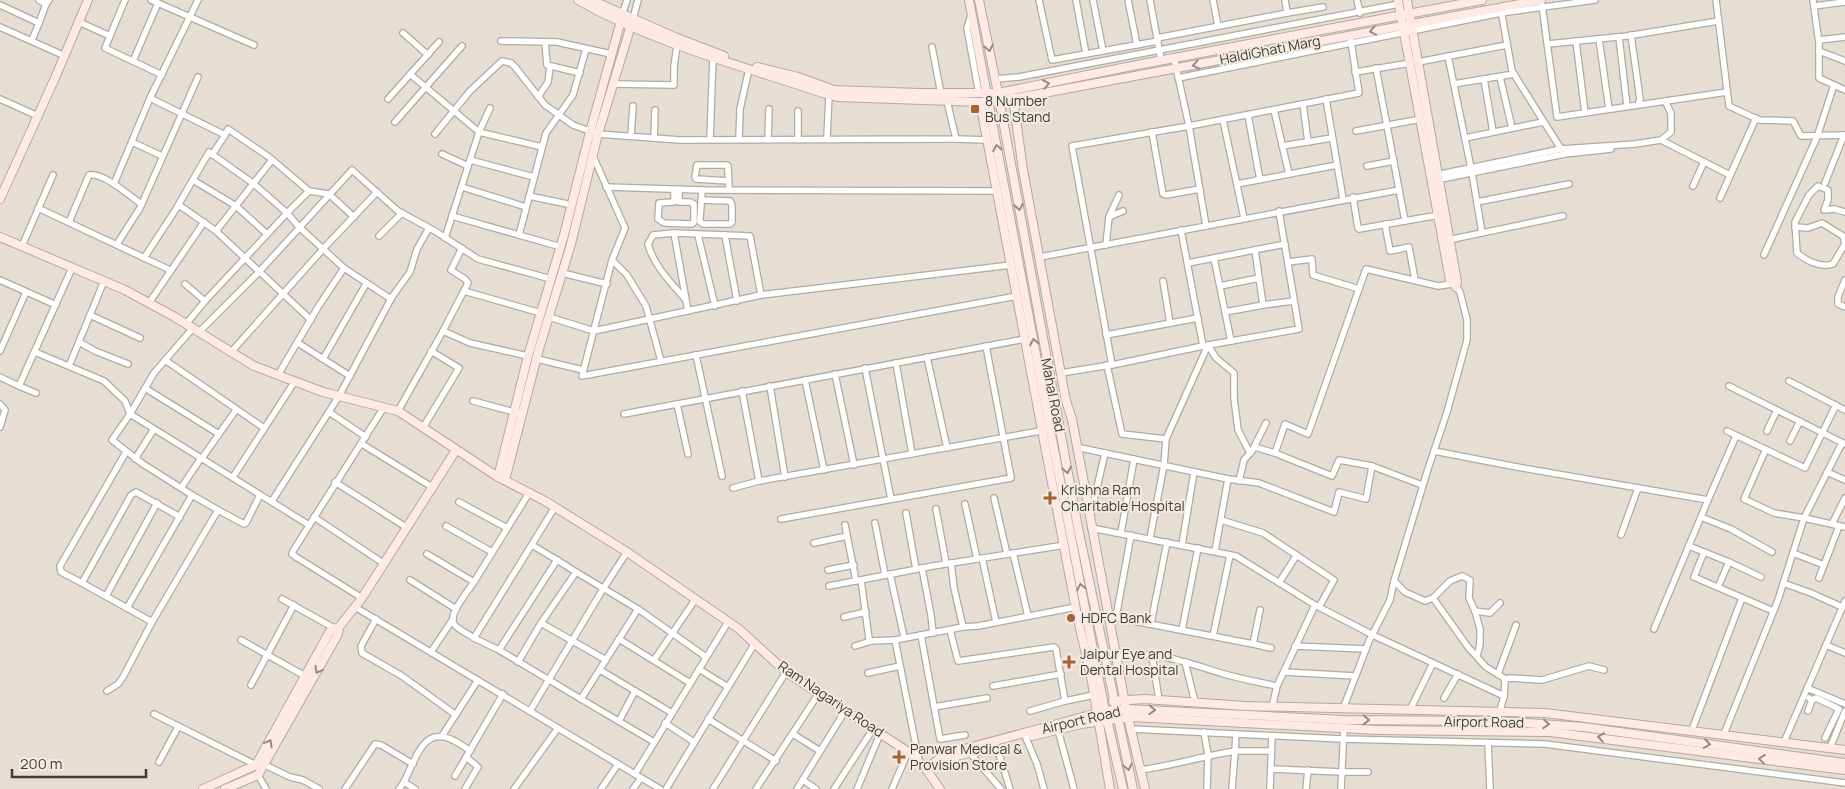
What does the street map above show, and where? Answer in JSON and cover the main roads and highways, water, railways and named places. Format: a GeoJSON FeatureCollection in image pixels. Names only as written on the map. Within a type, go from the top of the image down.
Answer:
{"type":"FeatureCollection","features":[{"type":"Feature","properties":{"kind":"place","name":"8 Number Bus Stand"},"geometry":{"type":"Point","coordinates":[975,109]}},
{"type":"Feature","properties":{"kind":"place","name":"Krishna Ram Charitable Hospital"},"geometry":{"type":"Point","coordinates":[1050,498]}},
{"type":"Feature","properties":{"kind":"place","name":"HDFC Bank"},"geometry":{"type":"Point","coordinates":[1071,618]}},
{"type":"Feature","properties":{"kind":"place","name":"Jaipur Eye and Dental Hospital"},"geometry":{"type":"Point","coordinates":[1069,662]}},
{"type":"Feature","properties":{"kind":"place","name":"Panwar Medical & Provision Store"},"geometry":{"type":"Point","coordinates":[899,757]}}]}
